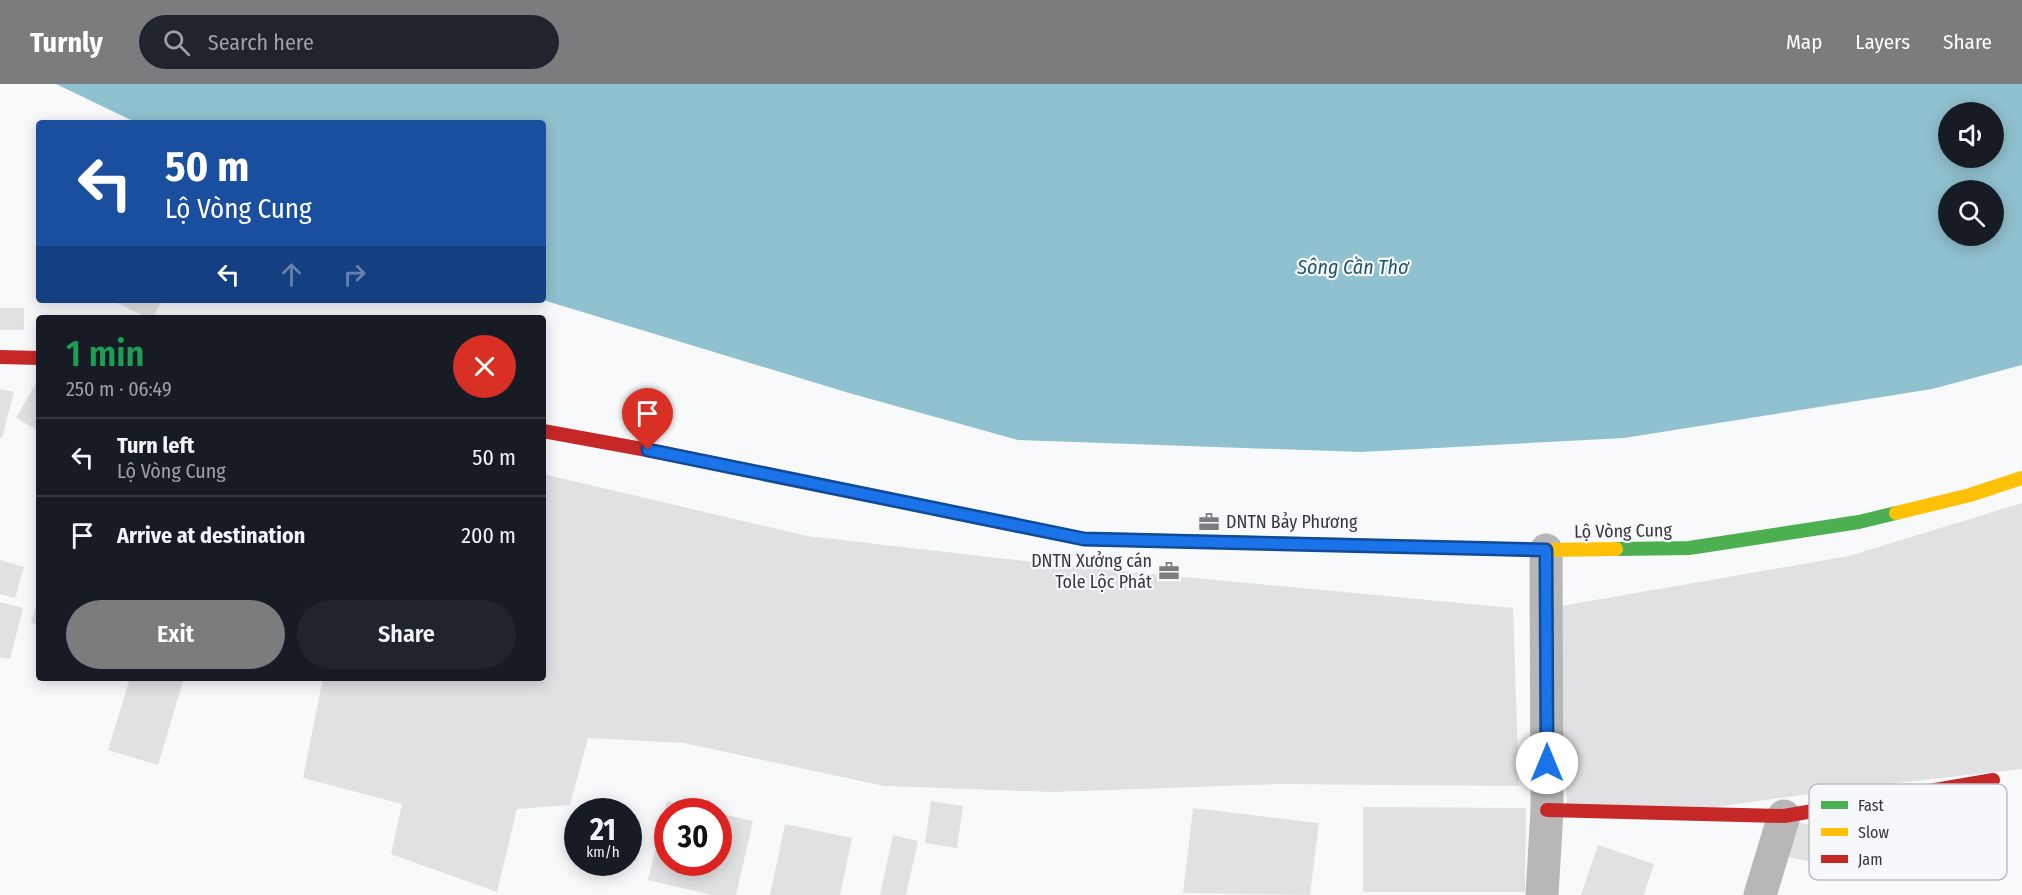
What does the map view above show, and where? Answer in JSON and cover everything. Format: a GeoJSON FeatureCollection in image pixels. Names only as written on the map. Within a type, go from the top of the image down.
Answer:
{"type":"FeatureCollection","features":[{"type":"Feature","properties":{"kind":"main road"},"geometry":{"type":"LineString","coordinates":[[0,357],[36,358]]}},
{"type":"Feature","properties":{"kind":"main road","name":"Lộ Vòng Cung"},"geometry":{"type":"LineString","coordinates":[[546,431],[1084,539],[1546,550],[1689,548],[1859,522],[1970,495],[2022,478]]}},
{"type":"Feature","properties":{"kind":"main road"},"geometry":{"type":"LineString","coordinates":[[1970,784],[1993,780]]}},
{"type":"Feature","properties":{"kind":"main road"},"geometry":{"type":"LineString","coordinates":[[1547,810],[1784,816],[1809,812]]}},
{"type":"Feature","properties":{"kind":"street"},"geometry":{"type":"LineString","coordinates":[[1542,895],[1547,810],[1546,550]]}},
{"type":"Feature","properties":{"kind":"street"},"geometry":{"type":"LineString","coordinates":[[1760,895],[1784,816]]}},
{"type":"Feature","properties":{"kind":"water","name":"Sông Cần Thơ"},"geometry":{"type":"Polygon","coordinates":[[[56,84],[2022,84],[2022,365],[1932,389],[1624,438],[1361,452],[1018,440],[849,393],[546,301],[546,120],[131,120],[56,84]]]}},
{"type":"Feature","properties":{"kind":"building"},"geometry":{"type":"Polygon","coordinates":[[[117,303],[160,303],[154,315],[142,315],[117,303]]]}},
{"type":"Feature","properties":{"kind":"building"},"geometry":{"type":"Polygon","coordinates":[[[0,308],[24,308],[24,330],[0,330],[0,308]]]}},
{"type":"Feature","properties":{"kind":"building"},"geometry":{"type":"Polygon","coordinates":[[[36,383],[36,429],[16,418],[36,383]]]}},
{"type":"Feature","properties":{"kind":"building"},"geometry":{"type":"Polygon","coordinates":[[[0,389],[14,392],[2,438],[0,437],[0,389]]]}},
{"type":"Feature","properties":{"kind":"building"},"geometry":{"type":"Polygon","coordinates":[[[546,475],[807,536],[1078,567],[1513,608],[1519,786],[1280,784],[1053,792],[884,786],[684,743],[588,738],[572,798],[564,798],[564,805],[517,809],[497,892],[391,854],[402,804],[303,778],[322,681],[546,681],[546,475]]]}},
{"type":"Feature","properties":{"kind":"building"},"geometry":{"type":"Polygon","coordinates":[[[2022,503],[2022,769],[1887,784],[1809,784],[1809,794],[1714,807],[1567,804],[1555,607],[1849,556],[2022,503]]]}},
{"type":"Feature","properties":{"kind":"building"},"geometry":{"type":"Polygon","coordinates":[[[0,560],[24,567],[15,598],[0,594],[0,560]]]}},
{"type":"Feature","properties":{"kind":"building"},"geometry":{"type":"Polygon","coordinates":[[[0,602],[23,608],[10,659],[0,657],[0,602]]]}},
{"type":"Feature","properties":{"kind":"building"},"geometry":{"type":"Polygon","coordinates":[[[36,606],[36,624],[31,623],[36,606]]]}},
{"type":"Feature","properties":{"kind":"building"},"geometry":{"type":"Polygon","coordinates":[[[129,681],[183,681],[158,765],[108,750],[129,681]]]}},
{"type":"Feature","properties":{"kind":"building"},"geometry":{"type":"Polygon","coordinates":[[[931,801],[963,806],[957,848],[925,843],[931,801]]]}},
{"type":"Feature","properties":{"kind":"building"},"geometry":{"type":"Polygon","coordinates":[[[1363,807],[1526,808],[1525,892],[1363,892],[1363,807]]]}},
{"type":"Feature","properties":{"kind":"building"},"geometry":{"type":"Polygon","coordinates":[[[1193,808],[1319,823],[1310,895],[1183,893],[1193,808]]]}},
{"type":"Feature","properties":{"kind":"building"},"geometry":{"type":"Polygon","coordinates":[[[732,816],[753,821],[736,895],[712,895],[648,880],[654,855],[654,876],[732,876],[732,816]]]}},
{"type":"Feature","properties":{"kind":"building"},"geometry":{"type":"Polygon","coordinates":[[[1796,822],[1809,825],[1809,861],[1789,857],[1796,822]]]}},
{"type":"Feature","properties":{"kind":"building"},"geometry":{"type":"Polygon","coordinates":[[[785,824],[852,838],[840,895],[770,895],[785,824]]]}},
{"type":"Feature","properties":{"kind":"building"},"geometry":{"type":"Polygon","coordinates":[[[893,835],[918,841],[906,895],[880,895],[893,835]]]}},
{"type":"Feature","properties":{"kind":"building"},"geometry":{"type":"Polygon","coordinates":[[[1598,845],[1654,864],[1644,895],[1581,895],[1598,845]]]}},
{"type":"Feature","properties":{"kind":"traffic: fast"},"geometry":{"type":"LineString","coordinates":[[907,503],[1084,539],[1346,545]]}},
{"type":"Feature","properties":{"kind":"traffic: fast"},"geometry":{"type":"LineString","coordinates":[[1616,549],[1689,548],[1859,522],[1896,513]]}},
{"type":"Feature","properties":{"kind":"traffic: slow"},"geometry":{"type":"LineString","coordinates":[[1896,513],[1970,495],[2022,478]]}},
{"type":"Feature","properties":{"kind":"traffic: slow"},"geometry":{"type":"LineString","coordinates":[[1346,545],[1546,550],[1616,549]]}},
{"type":"Feature","properties":{"kind":"traffic: jam"},"geometry":{"type":"LineString","coordinates":[[0,357],[36,358]]}},
{"type":"Feature","properties":{"kind":"traffic: jam"},"geometry":{"type":"LineString","coordinates":[[546,432],[669,454],[907,503]]}},
{"type":"Feature","properties":{"kind":"traffic: jam"},"geometry":{"type":"LineString","coordinates":[[1970,784],[1993,780]]}},
{"type":"Feature","properties":{"kind":"traffic: jam"},"geometry":{"type":"LineString","coordinates":[[1547,810],[1784,816],[1809,812]]}},
{"type":"Feature","properties":{"kind":"place","name":"DNTN Bảy Phương"},"geometry":{"type":"Point","coordinates":[1209,522]}},
{"type":"Feature","properties":{"kind":"place","name":"DNTN Xưởng cán Tole Lộc Phát"},"geometry":{"type":"Point","coordinates":[1169,571]}},
{"type":"Feature","properties":{"kind":"route"},"geometry":{"type":"LineString","coordinates":[[648,450],[1084,539],[1546,550],[1547,763]]}}]}
